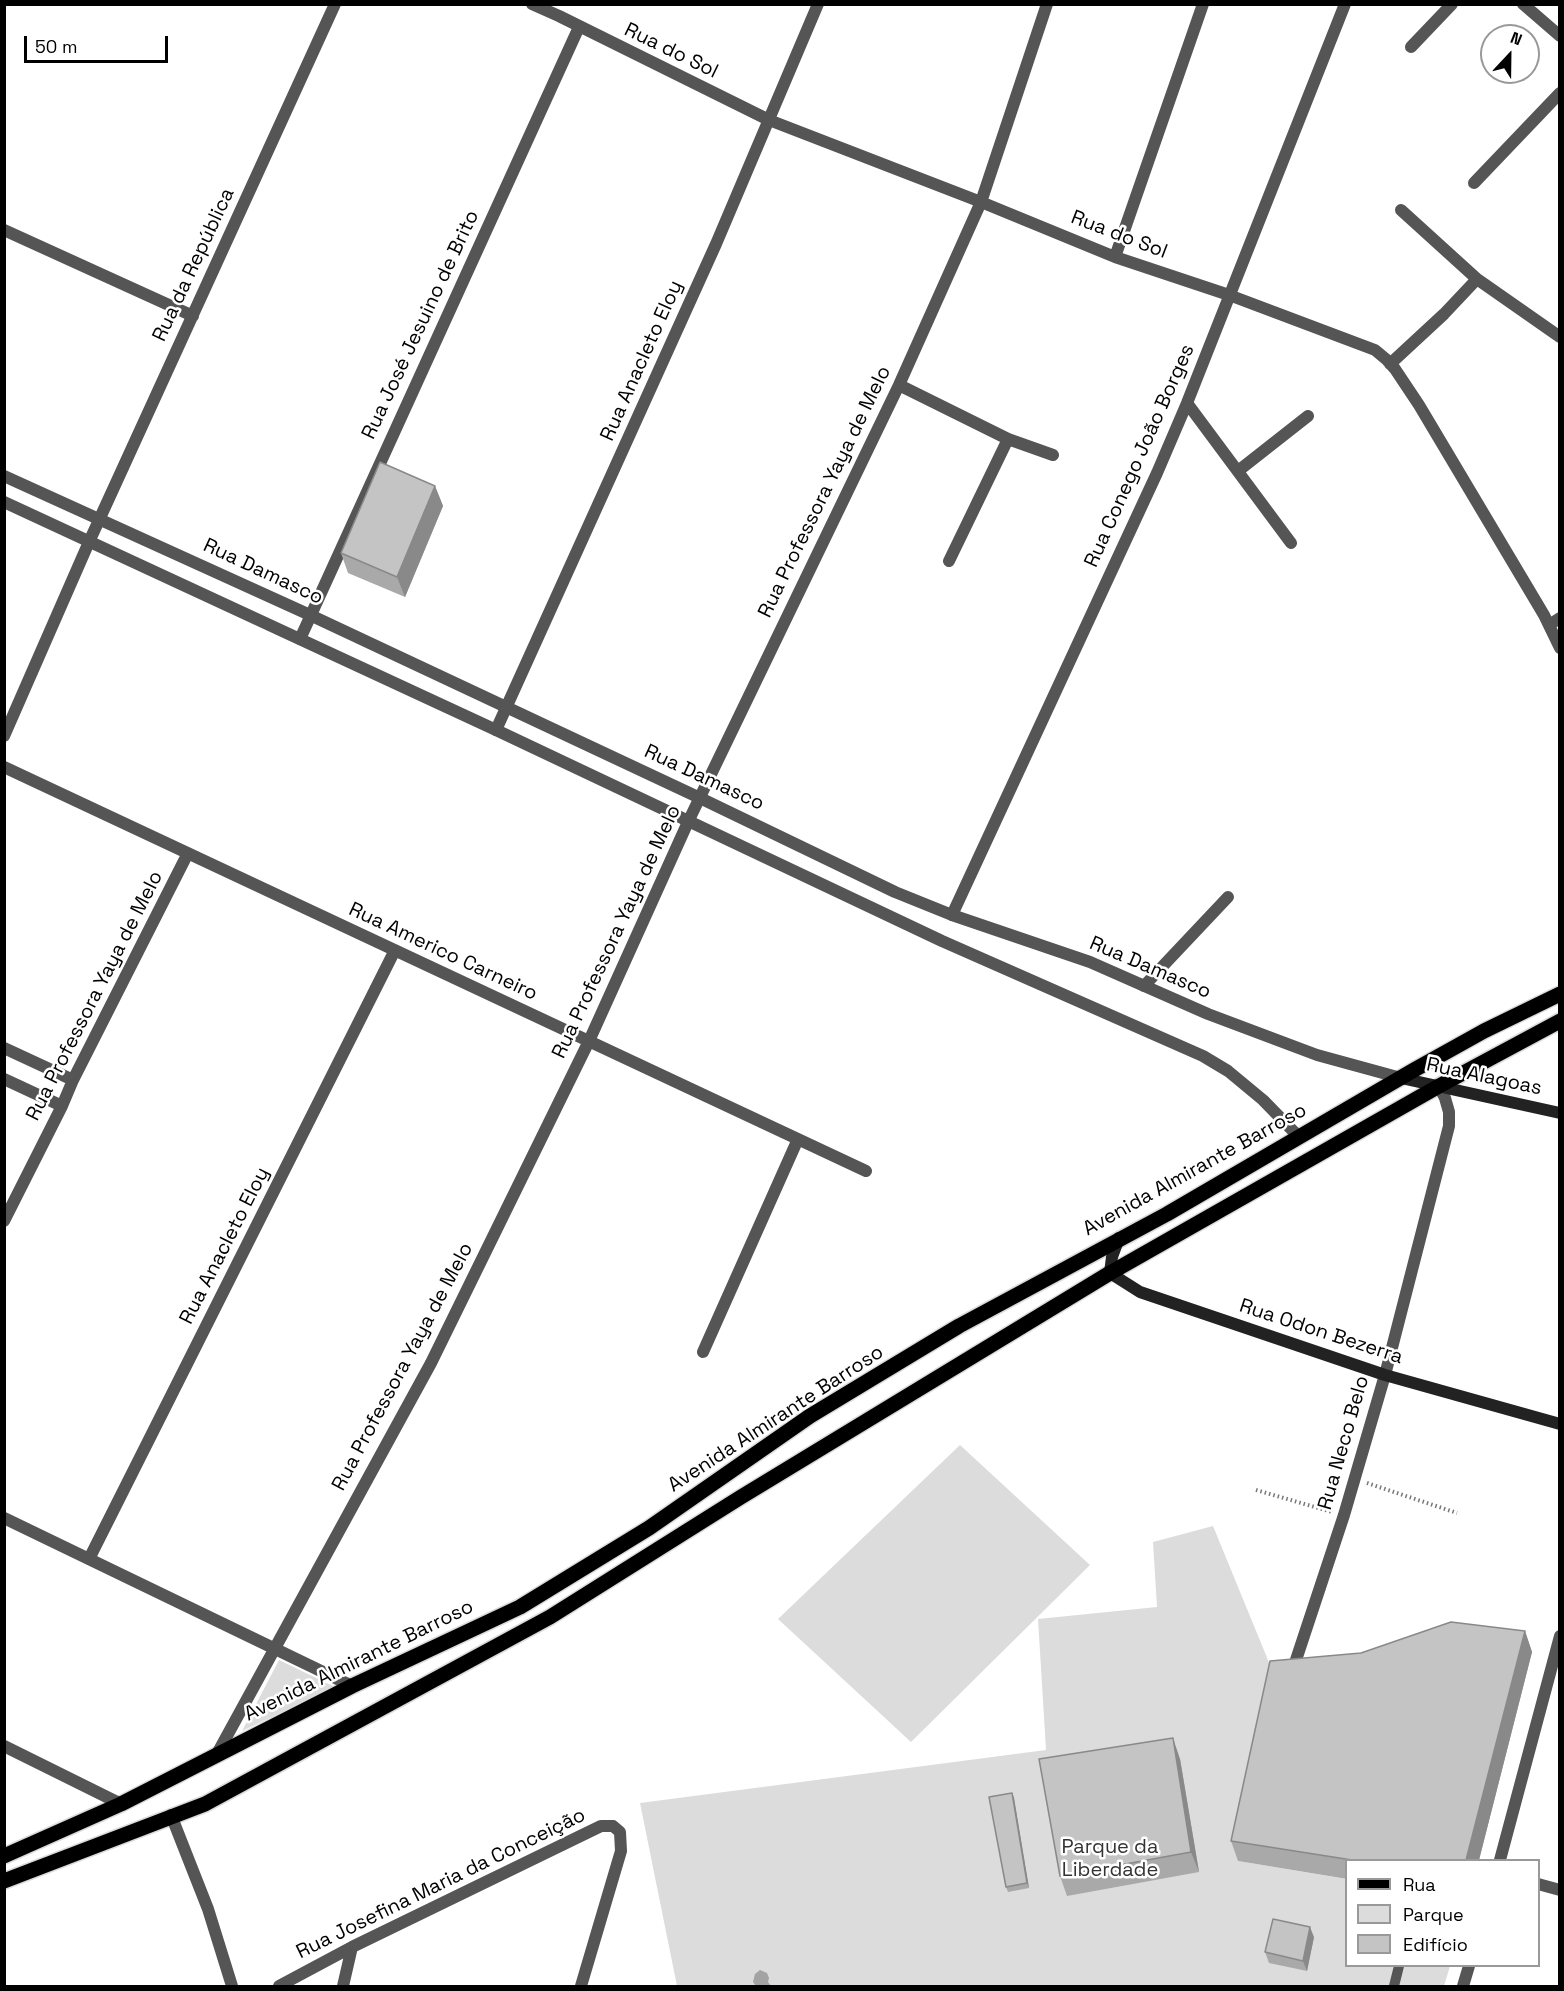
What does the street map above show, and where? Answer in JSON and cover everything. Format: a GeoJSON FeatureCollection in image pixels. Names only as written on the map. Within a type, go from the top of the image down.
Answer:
{"type":"FeatureCollection","features":[{"type":"Feature","properties":{"kind":"main road","name":"Avenida Almirante Barroso"},"geometry":{"type":"LineString","coordinates":[[4,1856],[121,1804],[352,1686],[519,1607],[649,1528],[810,1416],[959,1326],[1167,1214],[1298,1136],[1484,1031],[1560,994]]}},
{"type":"Feature","properties":{"kind":"main road"},"geometry":{"type":"LineString","coordinates":[[4,1881],[171,1815],[205,1804],[550,1617],[741,1497],[1110,1273],[1439,1086],[1560,1021]]}},
{"type":"Feature","properties":{"kind":"main road","name":"Rua Alagoas"},"geometry":{"type":"LineString","coordinates":[[1401,1078],[1560,1113]]}},
{"type":"Feature","properties":{"kind":"main road"},"geometry":{"type":"LineString","coordinates":[[1110,1273],[1112,1257],[1119,1238]]}},
{"type":"Feature","properties":{"kind":"main road","name":"Rua Odon Bezerra"},"geometry":{"type":"LineString","coordinates":[[1110,1273],[1140,1293],[1385,1375],[1560,1424]]}},
{"type":"Feature","properties":{"kind":"street","name":"Rua da República"},"geometry":{"type":"LineString","coordinates":[[4,736],[89,542],[335,4]]}},
{"type":"Feature","properties":{"kind":"street","name":"Rua do Sol"},"geometry":{"type":"LineString","coordinates":[[532,4],[562,10],[579,27],[769,120],[981,202],[1114,257],[1229,295],[1375,350],[1390,364],[1419,405],[1554,621],[1560,648]]}},
{"type":"Feature","properties":{"kind":"street","name":"Rua Anacleto Eloy"},"geometry":{"type":"LineString","coordinates":[[496,730],[716,244],[818,4]]}},
{"type":"Feature","properties":{"kind":"street","name":"Rua Professora Yaya de Melo"},"geometry":{"type":"LineString","coordinates":[[217,1754],[431,1363],[589,1041],[688,822],[898,385],[981,202],[1047,4]]}},
{"type":"Feature","properties":{"kind":"street"},"geometry":{"type":"LineString","coordinates":[[1114,257],[1203,4]]}},
{"type":"Feature","properties":{"kind":"street","name":"Rua Conego João Borges"},"geometry":{"type":"LineString","coordinates":[[952,915],[1157,474],[1345,4]]}},
{"type":"Feature","properties":{"kind":"street"},"geometry":{"type":"LineString","coordinates":[[1411,47],[1452,4]]}},
{"type":"Feature","properties":{"kind":"street"},"geometry":{"type":"LineString","coordinates":[[1523,4],[1560,36]]}},
{"type":"Feature","properties":{"kind":"street","name":"Rua José Jesuino de Brito"},"geometry":{"type":"LineString","coordinates":[[300,639],[579,27]]}},
{"type":"Feature","properties":{"kind":"street"},"geometry":{"type":"LineString","coordinates":[[1474,183],[1560,93]]}},
{"type":"Feature","properties":{"kind":"street"},"geometry":{"type":"LineString","coordinates":[[1401,210],[1477,279],[1560,337]]}},
{"type":"Feature","properties":{"kind":"street"},"geometry":{"type":"LineString","coordinates":[[4,230],[192,316]]}},
{"type":"Feature","properties":{"kind":"street"},"geometry":{"type":"LineString","coordinates":[[1390,364],[1444,314],[1477,279]]}},
{"type":"Feature","properties":{"kind":"street"},"geometry":{"type":"LineString","coordinates":[[898,385],[1008,439],[1053,455]]}},
{"type":"Feature","properties":{"kind":"street"},"geometry":{"type":"LineString","coordinates":[[1187,403],[1292,543]]}},
{"type":"Feature","properties":{"kind":"street"},"geometry":{"type":"LineString","coordinates":[[1239,471],[1308,416]]}},
{"type":"Feature","properties":{"kind":"street"},"geometry":{"type":"LineString","coordinates":[[949,561],[1008,439]]}},
{"type":"Feature","properties":{"kind":"street","name":"Rua Damasco"},"geometry":{"type":"LineString","coordinates":[[4,476],[310,615],[895,892],[952,915],[1090,962],[1208,1014],[1317,1055],[1401,1078]]}},
{"type":"Feature","properties":{"kind":"street"},"geometry":{"type":"LineString","coordinates":[[4,502],[496,730],[942,941],[1203,1056],[1228,1071],[1263,1100],[1298,1136]]}},
{"type":"Feature","properties":{"kind":"street","name":"Rua Americo Carneiro"},"geometry":{"type":"LineString","coordinates":[[4,767],[866,1171]]}},
{"type":"Feature","properties":{"kind":"street","name":"Rua Professora Yaya de Melo"},"geometry":{"type":"LineString","coordinates":[[4,1221],[188,853]]}},
{"type":"Feature","properties":{"kind":"street"},"geometry":{"type":"LineString","coordinates":[[1144,986],[1228,897]]}},
{"type":"Feature","properties":{"kind":"street","name":"Rua Anacleto Eloy"},"geometry":{"type":"LineString","coordinates":[[89,1559],[395,950]]}},
{"type":"Feature","properties":{"kind":"street"},"geometry":{"type":"LineString","coordinates":[[4,1048],[73,1080]]}},
{"type":"Feature","properties":{"kind":"street"},"geometry":{"type":"LineString","coordinates":[[4,1079],[62,1106]]}},
{"type":"Feature","properties":{"kind":"street","name":"Rua Neco Belo"},"geometry":{"type":"LineString","coordinates":[[1293,1670],[1344,1515],[1385,1375],[1449,1126],[1449,1112],[1439,1086]]}},
{"type":"Feature","properties":{"kind":"street"},"geometry":{"type":"LineString","coordinates":[[703,1352],[798,1139]]}},
{"type":"Feature","properties":{"kind":"street"},"geometry":{"type":"LineString","coordinates":[[4,1518],[352,1686]]}},
{"type":"Feature","properties":{"kind":"street"},"geometry":{"type":"LineString","coordinates":[[1500,1859],[1560,1636]]}},
{"type":"Feature","properties":{"kind":"street"},"geometry":{"type":"LineString","coordinates":[[4,1746],[121,1804]]}},
{"type":"Feature","properties":{"kind":"street"},"geometry":{"type":"LineString","coordinates":[[171,1815],[208,1909],[232,1986]]}},
{"type":"Feature","properties":{"kind":"street","name":"Rua Josefina Maria da Conceição"},"geometry":{"type":"LineString","coordinates":[[279,1986],[352,1947],[601,1826],[613,1826],[620,1832],[621,1851],[581,1986]]}},
{"type":"Feature","properties":{"kind":"street"},"geometry":{"type":"LineString","coordinates":[[1540,1884],[1560,1890]]}},
{"type":"Feature","properties":{"kind":"street"},"geometry":{"type":"LineString","coordinates":[[343,1986],[352,1947]]}},
{"type":"Feature","properties":{"kind":"street"},"geometry":{"type":"LineString","coordinates":[[1463,1986],[1468,1967]]}},
{"type":"Feature","properties":{"kind":"lane"},"geometry":{"type":"LineString","coordinates":[[1394,1986],[1399,1967]]}},
{"type":"Feature","properties":{"kind":"path"},"geometry":{"type":"LineString","coordinates":[[1354,1479],[1457,1513]]}},
{"type":"Feature","properties":{"kind":"path"},"geometry":{"type":"LineString","coordinates":[[1256,1490],[1344,1515]]}},
{"type":"Feature","properties":{"kind":"green space"},"geometry":{"type":"Polygon","coordinates":[[[960,1445],[1090,1565],[911,1742],[778,1619],[960,1445]]]}},
{"type":"Feature","properties":{"kind":"green space","name":"Parque da Liberdade"},"geometry":{"type":"Polygon","coordinates":[[[1213,1526],[1277,1682],[1238,1861],[1345,1879],[1345,1967],[1450,1967],[1444,1986],[677,1986],[640,1803],[1046,1750],[1038,1619],[1157,1607],[1153,1542],[1213,1526]]]}},
{"type":"Feature","properties":{"kind":"green space"},"geometry":{"type":"Polygon","coordinates":[[[279,1660],[335,1687],[242,1731],[279,1660]]]}},
{"type":"Feature","properties":{"kind":"shaded area"},"geometry":{"type":"Polygon","coordinates":[[[760,1970],[767,1973],[771,1986],[756,1986],[753,1982],[755,1974],[760,1970]]]}},
{"type":"Feature","properties":{"kind":"building"},"geometry":{"type":"Polygon","coordinates":[[[380,462],[435,486],[397,577],[341,553],[380,462]]]}},
{"type":"Feature","properties":{"kind":"building"},"geometry":{"type":"Polygon","coordinates":[[[1451,1622],[1525,1631],[1466,1859],[1346,1859],[1231,1841],[1270,1661],[1361,1653],[1451,1622]]]}},
{"type":"Feature","properties":{"kind":"building"},"geometry":{"type":"Polygon","coordinates":[[[1173,1738],[1191,1852],[1060,1876],[1039,1759],[1173,1738]]]}},
{"type":"Feature","properties":{"kind":"building"},"geometry":{"type":"Polygon","coordinates":[[[1012,1793],[1027,1883],[1006,1887],[989,1797],[1012,1793]]]}},
{"type":"Feature","properties":{"kind":"building"},"geometry":{"type":"Polygon","coordinates":[[[1273,1919],[1310,1927],[1303,1961],[1265,1952],[1273,1919]]]}}]}
